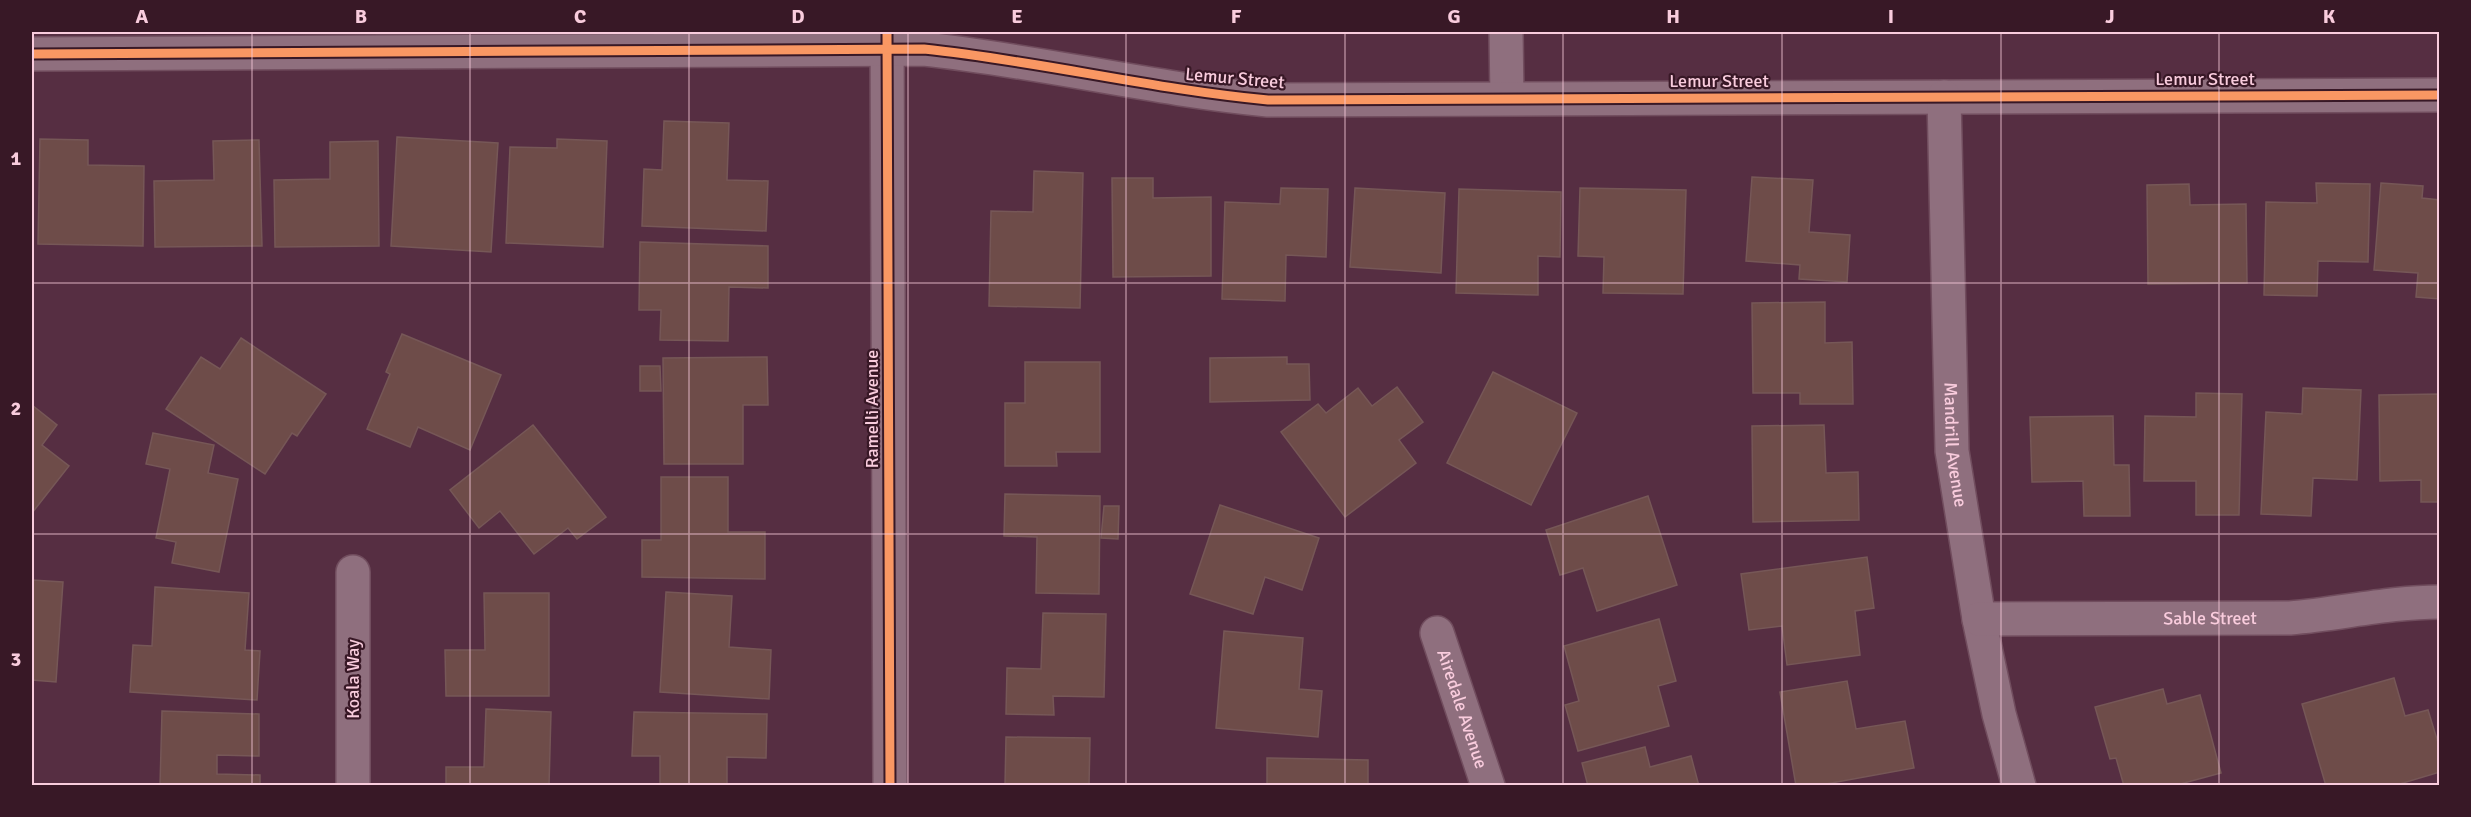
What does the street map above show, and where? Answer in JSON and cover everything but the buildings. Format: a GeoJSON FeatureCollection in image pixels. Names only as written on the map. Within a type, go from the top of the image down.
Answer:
{"type":"FeatureCollection","features":[{"type":"Feature","properties":{"kind":"street"},"geometry":{"type":"LineString","coordinates":[[1506,32],[1507,98]]}},
{"type":"Feature","properties":{"kind":"street","name":"Lemur Street"},"geometry":{"type":"LineString","coordinates":[[32,54],[887,40],[1168,88],[1268,100],[2439,95]]}},
{"type":"Feature","properties":{"kind":"street","name":"Ramelli Avenue"},"geometry":{"type":"LineString","coordinates":[[887,40],[890,786]]}},
{"type":"Feature","properties":{"kind":"street","name":"Mandrill Avenue"},"geometry":{"type":"LineString","coordinates":[[1944,97],[1951,440],[1958,500],[1979,619],[1999,714],[2019,786]]}},
{"type":"Feature","properties":{"kind":"street","name":"Koala Way"},"geometry":{"type":"LineString","coordinates":[[353,572],[353,786]]}},
{"type":"Feature","properties":{"kind":"street","name":"Sable Street"},"geometry":{"type":"LineString","coordinates":[[1979,619],[2290,618],[2330,615],[2400,604],[2439,602]]}},
{"type":"Feature","properties":{"kind":"street","name":"Airedale Avenue"},"geometry":{"type":"LineString","coordinates":[[1437,633],[1488,786]]}},
{"type":"Feature","properties":{"kind":"cycle path"},"geometry":{"type":"LineString","coordinates":[[887,32],[890,786]]}},
{"type":"Feature","properties":{"kind":"cycle path"},"geometry":{"type":"LineString","coordinates":[[32,54],[924,49],[1010,60],[1181,89],[1268,100],[2440,95]]}}]}
